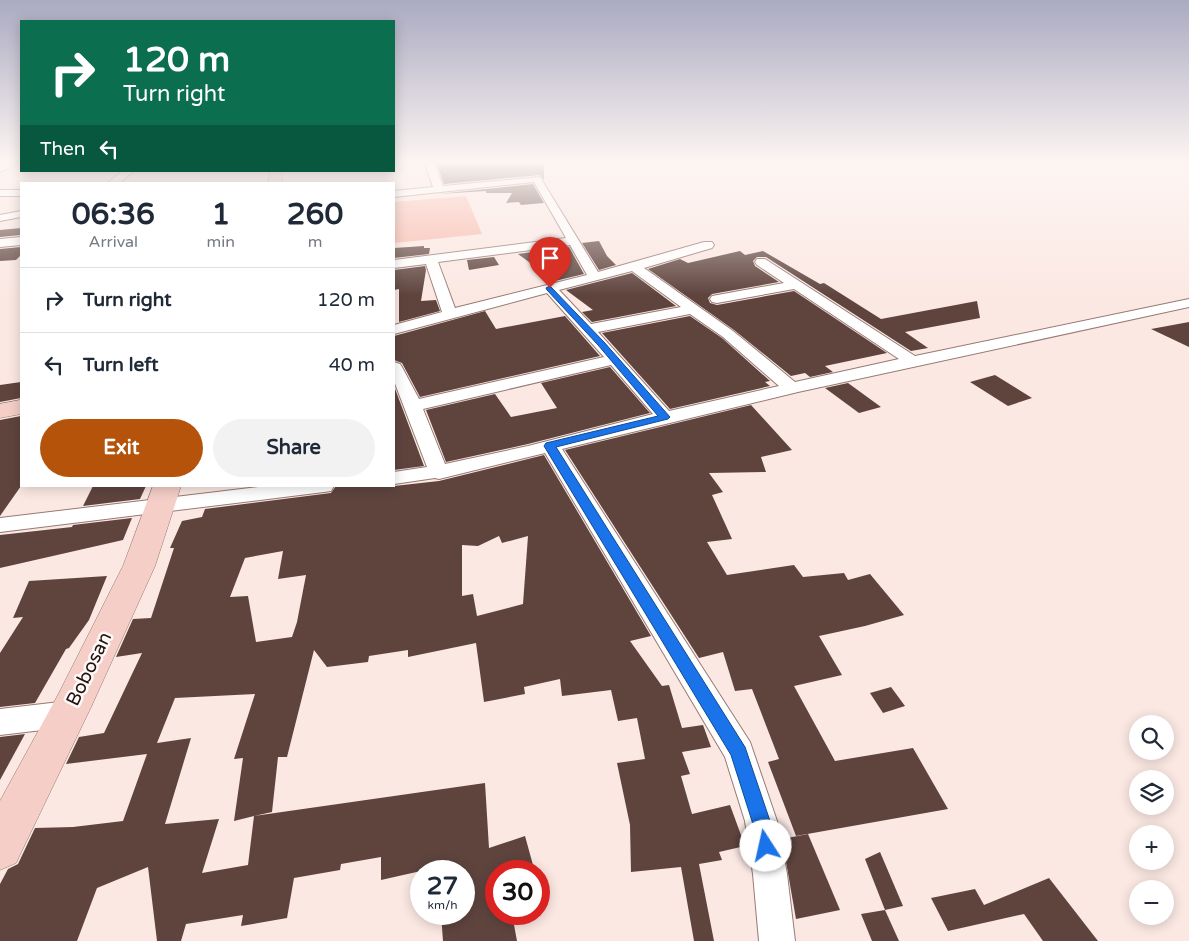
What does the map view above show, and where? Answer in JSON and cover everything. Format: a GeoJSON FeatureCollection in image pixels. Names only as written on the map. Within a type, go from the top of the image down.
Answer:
{"type":"FeatureCollection","features":[{"type":"Feature","properties":{"kind":"street"},"geometry":{"type":"LineString","coordinates":[[554,207],[595,277]]}},
{"type":"Feature","properties":{"kind":"street"},"geometry":{"type":"LineString","coordinates":[[0,216],[20,213]]}},
{"type":"Feature","properties":{"kind":"street"},"geometry":{"type":"LineString","coordinates":[[0,243],[20,241]]}},
{"type":"Feature","properties":{"kind":"street"},"geometry":{"type":"LineString","coordinates":[[395,264],[574,241]]}},
{"type":"Feature","properties":{"kind":"street"},"geometry":{"type":"LineString","coordinates":[[395,330],[450,313],[634,267],[708,245]]}},
{"type":"Feature","properties":{"kind":"street"},"geometry":{"type":"LineString","coordinates":[[431,259],[450,313]]}},
{"type":"Feature","properties":{"kind":"street"},"geometry":{"type":"LineString","coordinates":[[761,262],[914,362]]}},
{"type":"Feature","properties":{"kind":"street"},"geometry":{"type":"LineString","coordinates":[[634,267],[728,334],[792,388]]}},
{"type":"Feature","properties":{"kind":"street"},"geometry":{"type":"LineString","coordinates":[[717,298],[796,285]]}},
{"type":"Feature","properties":{"kind":"street"},"geometry":{"type":"LineString","coordinates":[[550,288],[664,417]]}},
{"type":"Feature","properties":{"kind":"street"},"geometry":{"type":"LineString","coordinates":[[395,478],[439,473],[664,417],[1189,303]]}},
{"type":"Feature","properties":{"kind":"street"},"geometry":{"type":"LineString","coordinates":[[588,329],[693,309]]}},
{"type":"Feature","properties":{"kind":"street"},"geometry":{"type":"LineString","coordinates":[[413,406],[614,359]]}},
{"type":"Feature","properties":{"kind":"street"},"geometry":{"type":"LineString","coordinates":[[395,369],[404,384],[439,473]]}},
{"type":"Feature","properties":{"kind":"street"},"geometry":{"type":"LineString","coordinates":[[0,411],[20,408]]}},
{"type":"Feature","properties":{"kind":"street"},"geometry":{"type":"LineString","coordinates":[[550,446],[739,752],[763,833],[777,941]]}},
{"type":"Feature","properties":{"kind":"street"},"geometry":{"type":"LineString","coordinates":[[0,525],[164,496],[308,487]]}},
{"type":"Feature","properties":{"kind":"street","name":"Bobosan"},"geometry":{"type":"LineString","coordinates":[[0,847],[68,714],[139,566],[164,496]]}},
{"type":"Feature","properties":{"kind":"street"},"geometry":{"type":"LineString","coordinates":[[0,722],[68,714]]}},
{"type":"Feature","properties":{"kind":"shaded area"},"geometry":{"type":"Polygon","coordinates":[[[395,207],[471,207],[482,234],[395,243],[395,207]]]}},
{"type":"Feature","properties":{"kind":"building"},"geometry":{"type":"Polygon","coordinates":[[[20,228],[20,235],[0,237],[0,230],[20,228]]]}},
{"type":"Feature","properties":{"kind":"building"},"geometry":{"type":"Polygon","coordinates":[[[599,241],[607,256],[616,265],[599,270],[582,243],[599,241]]]}},
{"type":"Feature","properties":{"kind":"building"},"geometry":{"type":"Polygon","coordinates":[[[424,246],[424,248],[430,248],[429,254],[395,258],[395,248],[424,246]]]}},
{"type":"Feature","properties":{"kind":"building"},"geometry":{"type":"Polygon","coordinates":[[[20,247],[20,256],[16,260],[0,261],[0,249],[20,247]]]}},
{"type":"Feature","properties":{"kind":"building"},"geometry":{"type":"Polygon","coordinates":[[[569,247],[584,274],[555,281],[518,254],[569,247]]]}},
{"type":"Feature","properties":{"kind":"building"},"geometry":{"type":"Polygon","coordinates":[[[740,251],[745,255],[763,251],[820,284],[824,283],[881,319],[977,301],[980,318],[905,332],[928,348],[911,351],[766,257],[757,257],[753,261],[755,266],[779,282],[712,294],[708,298],[710,303],[717,305],[794,291],[887,353],[825,366],[833,372],[810,377],[805,373],[791,376],[734,330],[648,269],[680,259],[688,263],[740,251]]]}},
{"type":"Feature","properties":{"kind":"building"},"geometry":{"type":"Polygon","coordinates":[[[494,257],[499,265],[469,270],[467,260],[494,257]]]}},
{"type":"Feature","properties":{"kind":"building"},"geometry":{"type":"Polygon","coordinates":[[[425,266],[421,301],[436,300],[440,311],[399,322],[399,289],[395,290],[395,270],[425,266]]]}},
{"type":"Feature","properties":{"kind":"building"},"geometry":{"type":"Polygon","coordinates":[[[632,273],[676,306],[592,322],[582,312],[593,310],[566,290],[632,273]]]}},
{"type":"Feature","properties":{"kind":"building"},"geometry":{"type":"Polygon","coordinates":[[[485,311],[496,329],[565,316],[600,356],[420,397],[402,363],[395,360],[395,336],[485,311]]]}},
{"type":"Feature","properties":{"kind":"building"},"geometry":{"type":"Polygon","coordinates":[[[690,316],[722,338],[770,381],[765,382],[770,386],[670,409],[602,333],[690,316]]]}},
{"type":"Feature","properties":{"kind":"building"},"geometry":{"type":"Polygon","coordinates":[[[1189,322],[1189,347],[1151,329],[1189,322]]]}},
{"type":"Feature","properties":{"kind":"building"},"geometry":{"type":"Polygon","coordinates":[[[610,367],[650,413],[528,444],[446,462],[426,410],[495,394],[511,417],[557,408],[541,383],[610,367]]]}},
{"type":"Feature","properties":{"kind":"building"},"geometry":{"type":"Polygon","coordinates":[[[995,375],[1032,398],[1008,406],[970,382],[995,375]]]}},
{"type":"Feature","properties":{"kind":"building"},"geometry":{"type":"Polygon","coordinates":[[[20,382],[20,398],[0,402],[0,385],[20,382]]]}},
{"type":"Feature","properties":{"kind":"building"},"geometry":{"type":"Polygon","coordinates":[[[848,383],[881,407],[859,413],[825,388],[848,383]]]}},
{"type":"Feature","properties":{"kind":"building"},"geometry":{"type":"Polygon","coordinates":[[[395,389],[424,466],[395,470],[395,389]]]}},
{"type":"Feature","properties":{"kind":"building"},"geometry":{"type":"Polygon","coordinates":[[[751,405],[792,450],[761,457],[766,472],[709,473],[723,492],[712,495],[732,539],[707,542],[727,575],[794,565],[803,577],[844,573],[848,580],[870,574],[904,615],[819,636],[842,675],[794,686],[835,761],[913,748],[948,809],[796,836],[768,762],[779,759],[752,689],[735,691],[723,652],[699,658],[565,450],[751,405]]]}},
{"type":"Feature","properties":{"kind":"building"},"geometry":{"type":"Polygon","coordinates":[[[20,416],[20,487],[0,516],[0,420],[20,416]]]}},
{"type":"Feature","properties":{"kind":"building"},"geometry":{"type":"Polygon","coordinates":[[[544,455],[651,636],[630,641],[662,686],[669,685],[682,728],[703,725],[711,747],[682,752],[690,774],[681,776],[692,814],[730,805],[745,846],[719,852],[722,860],[699,864],[714,941],[694,941],[681,867],[631,872],[630,825],[617,763],[645,759],[637,718],[618,721],[611,690],[562,696],[560,679],[524,687],[525,694],[484,702],[476,643],[408,657],[408,650],[369,656],[368,662],[327,667],[314,650],[287,757],[278,757],[272,812],[254,816],[485,783],[489,848],[525,836],[532,860],[485,860],[485,925],[514,925],[517,941],[443,941],[442,925],[475,925],[475,860],[410,860],[410,873],[381,880],[381,857],[341,864],[340,870],[294,878],[287,918],[241,926],[243,915],[186,924],[181,941],[157,941],[148,867],[97,888],[77,941],[0,941],[0,884],[8,869],[18,864],[35,828],[73,827],[123,821],[147,754],[66,764],[79,737],[104,733],[142,653],[116,657],[133,619],[151,618],[174,548],[170,548],[182,521],[202,517],[205,509],[331,493],[335,487],[395,487],[439,481],[544,455]],[[499,536],[478,546],[462,545],[462,596],[473,594],[477,616],[523,604],[528,536],[502,543],[499,536]],[[283,551],[245,558],[230,597],[248,596],[256,642],[292,637],[297,622],[306,575],[278,579],[283,551]],[[255,694],[175,698],[157,743],[191,738],[165,824],[219,819],[202,873],[248,865],[254,816],[234,821],[243,758],[234,759],[255,694]]]}},
{"type":"Feature","properties":{"kind":"building"},"geometry":{"type":"Polygon","coordinates":[[[92,487],[146,487],[140,499],[83,506],[92,487]]]}},
{"type":"Feature","properties":{"kind":"building"},"geometry":{"type":"Polygon","coordinates":[[[132,518],[123,540],[0,568],[0,535],[132,518]]]}},
{"type":"Feature","properties":{"kind":"building"},"geometry":{"type":"Polygon","coordinates":[[[107,576],[89,620],[69,648],[66,649],[35,703],[0,707],[0,653],[23,617],[13,618],[29,581],[107,576]]]}},
{"type":"Feature","properties":{"kind":"building"},"geometry":{"type":"Polygon","coordinates":[[[891,687],[905,706],[883,713],[870,693],[891,687]]]}},
{"type":"Feature","properties":{"kind":"building"},"geometry":{"type":"Polygon","coordinates":[[[25,734],[0,780],[0,737],[25,734]]]}},
{"type":"Feature","properties":{"kind":"building"},"geometry":{"type":"Polygon","coordinates":[[[808,834],[840,910],[796,919],[782,839],[808,834]]]}},
{"type":"Feature","properties":{"kind":"building"},"geometry":{"type":"Polygon","coordinates":[[[880,852],[903,906],[885,910],[865,859],[880,852]]]}},
{"type":"Feature","properties":{"kind":"building"},"geometry":{"type":"Polygon","coordinates":[[[1049,878],[1098,941],[1043,941],[1024,914],[948,931],[931,898],[975,889],[984,905],[1049,878]]]}},
{"type":"Feature","properties":{"kind":"building"},"geometry":{"type":"Polygon","coordinates":[[[885,910],[899,941],[872,941],[861,914],[885,910]]]}},
{"type":"Feature","properties":{"kind":"route"},"geometry":{"type":"LineString","coordinates":[[550,288],[664,417],[550,446],[739,752],[761,821],[766,846]]}}]}
